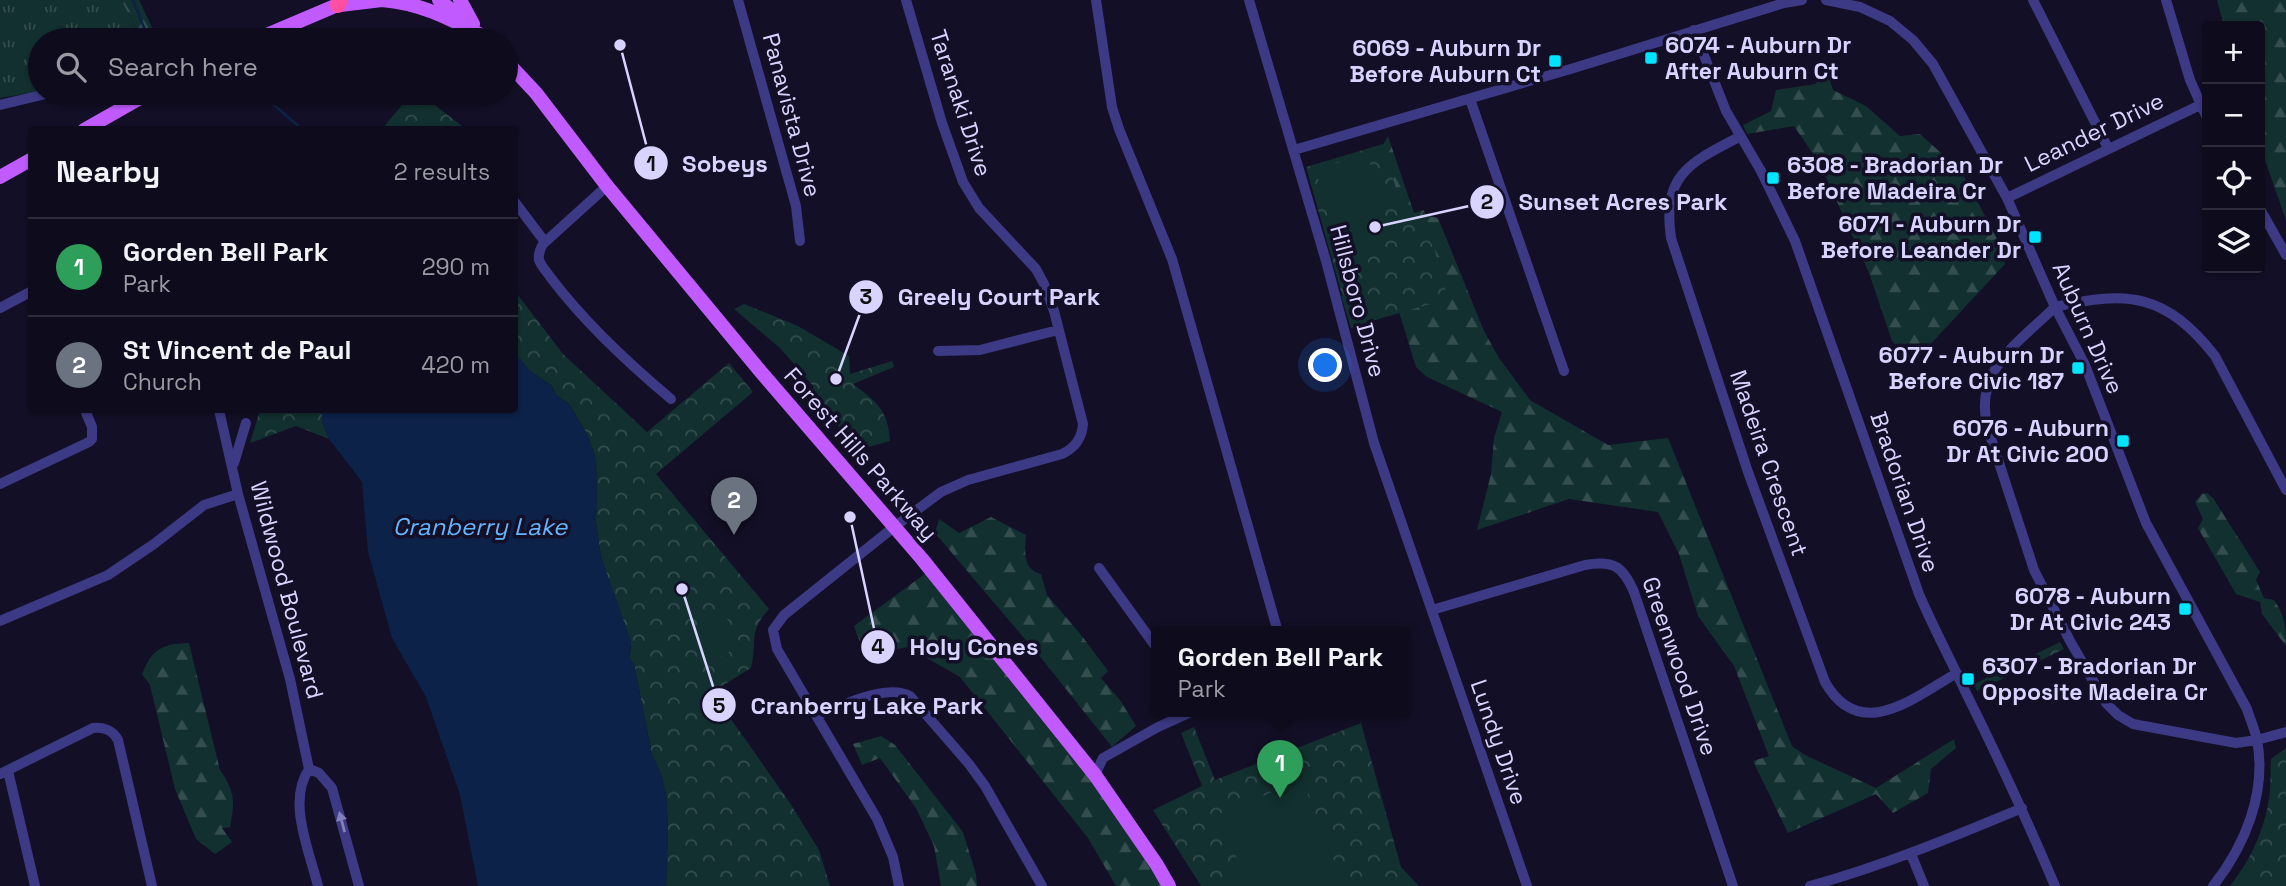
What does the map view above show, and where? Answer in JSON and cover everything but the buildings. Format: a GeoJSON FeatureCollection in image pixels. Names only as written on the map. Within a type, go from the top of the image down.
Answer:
{"type":"FeatureCollection","features":[{"type":"Feature","properties":{"kind":"main road"},"geometry":{"type":"LineString","coordinates":[[282,28],[342,2],[382,0],[414,4],[435,11],[466,28]]}},
{"type":"Feature","properties":{"kind":"main road"},"geometry":{"type":"LineString","coordinates":[[439,0],[472,28]]}},
{"type":"Feature","properties":{"kind":"main road"},"geometry":{"type":"LineString","coordinates":[[460,0],[477,28]]}},
{"type":"Feature","properties":{"kind":"main road","name":"Forest Hills Parkway"},"geometry":{"type":"LineString","coordinates":[[518,74],[536,93],[607,186],[894,527],[1095,775],[1169,886]]}},
{"type":"Feature","properties":{"kind":"main road"},"geometry":{"type":"LineString","coordinates":[[91,126],[128,105]]}},
{"type":"Feature","properties":{"kind":"main road"},"geometry":{"type":"LineString","coordinates":[[0,177],[28,161]]}},
{"type":"Feature","properties":{"kind":"street","name":"Panavista Drive"},"geometry":{"type":"LineString","coordinates":[[738,0],[796,206],[800,241]]}},
{"type":"Feature","properties":{"kind":"street","name":"Taranaki Drive"},"geometry":{"type":"LineString","coordinates":[[894,527],[952,487],[1062,454],[1074,446],[1083,430],[1083,420],[1048,295],[1035,269],[979,208],[963,182],[942,123],[906,0]]}},
{"type":"Feature","properties":{"kind":"street"},"geometry":{"type":"LineString","coordinates":[[1096,0],[1112,107],[1172,259],[1276,626]]}},
{"type":"Feature","properties":{"kind":"street","name":"Hillsboro Drive"},"geometry":{"type":"LineString","coordinates":[[1249,0],[1294,150],[1374,443],[1432,610]]}},
{"type":"Feature","properties":{"kind":"street"},"geometry":{"type":"LineString","coordinates":[[1294,150],[1784,3],[1802,0]]}},
{"type":"Feature","properties":{"kind":"street","name":"Auburn Drive"},"geometry":{"type":"LineString","coordinates":[[1826,0],[1871,11],[1890,21],[1913,40],[1933,64],[2007,198],[2055,307],[2085,365],[2146,523],[2247,709],[2257,740],[2259,788],[2232,859],[2213,886]]}},
{"type":"Feature","properties":{"kind":"street"},"geometry":{"type":"LineString","coordinates":[[2033,0],[2108,148]]}},
{"type":"Feature","properties":{"kind":"street"},"geometry":{"type":"LineString","coordinates":[[2166,0],[2181,53],[2202,109]]}},
{"type":"Feature","properties":{"kind":"street","name":"Bradorian Drive"},"geometry":{"type":"LineString","coordinates":[[1694,30],[1711,79],[1740,137],[1762,171],[1795,241],[1919,594],[1940,644],[1957,673],[2022,808],[2055,886]]}},
{"type":"Feature","properties":{"kind":"street"},"geometry":{"type":"LineString","coordinates":[[0,105],[28,98]]}},
{"type":"Feature","properties":{"kind":"street"},"geometry":{"type":"LineString","coordinates":[[1470,99],[1564,371]]}},
{"type":"Feature","properties":{"kind":"street","name":"Leander Drive"},"geometry":{"type":"LineString","coordinates":[[2007,198],[2200,105]]}},
{"type":"Feature","properties":{"kind":"street","name":"Madeira Crescent"},"geometry":{"type":"LineString","coordinates":[[1740,137],[1698,159],[1679,179],[1670,202],[1671,239],[1748,471],[1825,682],[1838,700],[1858,710],[1877,714],[1891,711],[1957,673]]}},
{"type":"Feature","properties":{"kind":"street"},"geometry":{"type":"LineString","coordinates":[[607,186],[545,242],[540,249],[539,260],[561,291],[630,364],[671,399]]}},
{"type":"Feature","properties":{"kind":"street"},"geometry":{"type":"LineString","coordinates":[[518,206],[545,242]]}},
{"type":"Feature","properties":{"kind":"street"},"geometry":{"type":"LineString","coordinates":[[2261,210],[2286,255]]}},
{"type":"Feature","properties":{"kind":"street"},"geometry":{"type":"LineString","coordinates":[[0,308],[28,293]]}},
{"type":"Feature","properties":{"kind":"street"},"geometry":{"type":"LineString","coordinates":[[2286,490],[2215,356],[2182,320],[2156,305],[2120,298],[2086,300],[2055,307],[1996,365],[1987,385],[1984,400],[1988,429],[2035,570],[2070,642],[2106,703],[2118,715],[2139,726],[2235,743],[2286,732]]}},
{"type":"Feature","properties":{"kind":"street"},"geometry":{"type":"LineString","coordinates":[[938,351],[980,350],[1058,330]]}},
{"type":"Feature","properties":{"kind":"street"},"geometry":{"type":"LineString","coordinates":[[0,484],[89,442],[92,439],[92,427],[86,413]]}},
{"type":"Feature","properties":{"kind":"street"},"geometry":{"type":"LineString","coordinates":[[220,413],[233,466]]}},
{"type":"Feature","properties":{"kind":"street","name":"Wildwood Boulevard"},"geometry":{"type":"LineString","coordinates":[[246,424],[233,466],[238,494],[290,679],[309,769],[303,778],[298,805],[318,886]]}},
{"type":"Feature","properties":{"kind":"street"},"geometry":{"type":"LineString","coordinates":[[0,621],[108,575],[155,544],[204,505],[238,494]]}},
{"type":"Feature","properties":{"kind":"street"},"geometry":{"type":"LineString","coordinates":[[894,527],[784,615],[773,630],[777,649],[877,819],[893,857],[899,886]]}},
{"type":"Feature","properties":{"kind":"street","name":"Greenwood Drive"},"geometry":{"type":"LineString","coordinates":[[1432,610],[1585,565],[1608,563],[1623,572],[1634,592],[1733,886]]}},
{"type":"Feature","properties":{"kind":"street"},"geometry":{"type":"LineString","coordinates":[[1100,568],[1151,640]]}},
{"type":"Feature","properties":{"kind":"street","name":"Lundy Drive"},"geometry":{"type":"LineString","coordinates":[[1432,610],[1527,886]]}},
{"type":"Feature","properties":{"kind":"street"},"geometry":{"type":"LineString","coordinates":[[817,715],[884,692],[897,691],[910,696],[985,786],[1042,886]]}},
{"type":"Feature","properties":{"kind":"street"},"geometry":{"type":"LineString","coordinates":[[1095,775],[1102,758],[1178,717]]}},
{"type":"Feature","properties":{"kind":"street"},"geometry":{"type":"LineString","coordinates":[[35,886],[4,772],[93,728],[104,728],[112,732],[118,740],[152,886]]}},
{"type":"Feature","properties":{"kind":"street"},"geometry":{"type":"LineString","coordinates":[[309,769],[319,773],[332,788],[359,886]]}},
{"type":"Feature","properties":{"kind":"street"},"geometry":{"type":"LineString","coordinates":[[1811,886],[1911,854],[2022,808]]}},
{"type":"Feature","properties":{"kind":"street"},"geometry":{"type":"LineString","coordinates":[[1911,854],[1924,886]]}},
{"type":"Feature","properties":{"kind":"green space"},"geometry":{"type":"Polygon","coordinates":[[[0,0],[121,0],[136,28],[28,28],[28,93],[0,98],[0,0]]]}},
{"type":"Feature","properties":{"kind":"green space"},"geometry":{"type":"Polygon","coordinates":[[[121,0],[139,0],[152,28],[136,28],[121,0]]]}},
{"type":"Feature","properties":{"kind":"green space"},"geometry":{"type":"Polygon","coordinates":[[[2217,0],[2286,0],[2286,220],[2265,160],[2265,21],[2223,21],[2217,0]]]}},
{"type":"Feature","properties":{"kind":"green space"},"geometry":{"type":"Polygon","coordinates":[[[1828,74],[1833,90],[1866,106],[1900,136],[1920,134],[1961,171],[1999,242],[2005,264],[1913,363],[1892,341],[1869,273],[1820,164],[1794,126],[1747,134],[1743,125],[1771,111],[1776,90],[1815,84],[1828,74]]]}},
{"type":"Feature","properties":{"kind":"green space"},"geometry":{"type":"Polygon","coordinates":[[[402,105],[435,105],[462,126],[384,126],[402,105]]]}},
{"type":"Feature","properties":{"kind":"green space"},"geometry":{"type":"Polygon","coordinates":[[[1388,136],[1414,213],[1438,218],[1484,331],[1499,358],[1530,400],[1608,445],[1668,438],[1792,746],[1805,755],[1876,788],[1954,739],[1956,748],[1931,769],[1928,793],[1893,813],[1876,794],[1788,833],[1753,761],[1769,756],[1734,666],[1698,616],[1679,554],[1658,512],[1569,499],[1477,530],[1491,474],[1494,438],[1502,412],[1427,377],[1416,367],[1399,312],[1351,328],[1341,296],[1408,272],[1370,167],[1388,136]]]}},
{"type":"Feature","properties":{"kind":"green space"},"geometry":{"type":"Polygon","coordinates":[[[1383,144],[1404,216],[1424,210],[1448,299],[1351,327],[1306,167],[1383,144]]]}},
{"type":"Feature","properties":{"kind":"green space"},"geometry":{"type":"Polygon","coordinates":[[[1362,157],[1369,161],[1386,211],[1350,222],[1330,219],[1315,168],[1362,157]]]}},
{"type":"Feature","properties":{"kind":"green space"},"geometry":{"type":"Polygon","coordinates":[[[1373,221],[1379,242],[1341,254],[1335,232],[1373,221]]]}},
{"type":"Feature","properties":{"kind":"green space"},"geometry":{"type":"Polygon","coordinates":[[[518,295],[563,354],[647,432],[729,363],[753,392],[656,474],[769,609],[755,632],[751,668],[712,692],[790,803],[819,850],[830,886],[666,886],[666,794],[652,755],[634,664],[629,658],[631,647],[601,557],[595,517],[596,460],[588,436],[569,404],[556,395],[552,386],[530,371],[518,357],[518,295]]]}},
{"type":"Feature","properties":{"kind":"green space"},"geometry":{"type":"Polygon","coordinates":[[[744,304],[798,326],[849,356],[850,374],[892,361],[894,367],[853,384],[869,396],[884,414],[890,441],[858,450],[809,391],[814,387],[780,348],[734,309],[744,304]]]}},
{"type":"Feature","properties":{"kind":"green space"},"geometry":{"type":"Polygon","coordinates":[[[259,413],[322,413],[322,422],[329,439],[296,426],[250,443],[259,413]]]}},
{"type":"Feature","properties":{"kind":"green space"},"geometry":{"type":"Polygon","coordinates":[[[2207,493],[2213,498],[2260,572],[2256,580],[2264,598],[2274,600],[2281,611],[2286,646],[2262,614],[2260,602],[2236,594],[2198,528],[2203,519],[2195,502],[2202,494],[2207,493]]]}},
{"type":"Feature","properties":{"kind":"green space"},"geometry":{"type":"Polygon","coordinates":[[[991,517],[1026,535],[1025,553],[1030,568],[1041,574],[1047,595],[1108,671],[1101,678],[1120,700],[1136,726],[1112,747],[935,533],[939,519],[959,533],[991,517]]]}},
{"type":"Feature","properties":{"kind":"green space"},"geometry":{"type":"Polygon","coordinates":[[[926,573],[1099,789],[1164,886],[1116,886],[1088,838],[960,677],[908,647],[865,655],[854,626],[926,573]]]}},
{"type":"Feature","properties":{"kind":"green space"},"geometry":{"type":"Polygon","coordinates":[[[726,617],[741,645],[711,662],[696,634],[726,617]]]}},
{"type":"Feature","properties":{"kind":"green space"},"geometry":{"type":"Polygon","coordinates":[[[2060,642],[2064,649],[1977,691],[1974,684],[2060,642]]]}},
{"type":"Feature","properties":{"kind":"green space"},"geometry":{"type":"Polygon","coordinates":[[[189,643],[220,770],[229,785],[232,797],[230,827],[222,828],[232,842],[215,854],[196,839],[175,789],[150,685],[142,674],[150,658],[160,649],[189,643]]]}},
{"type":"Feature","properties":{"kind":"green space"},"geometry":{"type":"Polygon","coordinates":[[[1361,723],[1401,867],[1419,886],[1201,886],[1153,810],[1202,786],[1181,733],[1194,727],[1215,780],[1361,723]]]}},
{"type":"Feature","properties":{"kind":"green space"},"geometry":{"type":"Polygon","coordinates":[[[881,736],[895,745],[963,832],[977,886],[941,886],[934,846],[916,808],[880,758],[862,765],[853,744],[881,736]]]}},
{"type":"Feature","properties":{"kind":"green space"},"geometry":{"type":"Polygon","coordinates":[[[2286,748],[2286,886],[2230,886],[2251,853],[2261,829],[2270,791],[2271,759],[2286,748]]]}},
{"type":"Feature","properties":{"kind":"green space"},"geometry":{"type":"Polygon","coordinates":[[[1302,780],[1344,886],[1248,886],[1219,814],[1302,780]]]}},
{"type":"Feature","properties":{"kind":"water","name":"Cranberry Lake"},"geometry":{"type":"Polygon","coordinates":[[[518,357],[530,371],[552,386],[556,395],[569,404],[588,436],[596,460],[595,517],[601,557],[631,641],[629,658],[634,664],[652,755],[666,794],[666,886],[478,886],[460,795],[426,697],[392,638],[368,552],[362,482],[329,439],[322,422],[322,413],[518,413],[518,357]]]}},
{"type":"Feature","properties":{"kind":"waterway"},"geometry":{"type":"LineString","coordinates":[[133,0],[144,28]]}},
{"type":"Feature","properties":{"kind":"waterway"},"geometry":{"type":"LineString","coordinates":[[274,105],[298,126]]}},
{"type":"Feature","properties":{"kind":"place","name":"Sobeys"},"geometry":{"type":"Point","coordinates":[620,45]}},
{"type":"Feature","properties":{"kind":"place","name":"6074 - Auburn Dr After Auburn Ct"},"geometry":{"type":"Point","coordinates":[1651,58]}},
{"type":"Feature","properties":{"kind":"place","name":"6069 - Auburn Dr Before Auburn Ct"},"geometry":{"type":"Point","coordinates":[1555,61]}},
{"type":"Feature","properties":{"kind":"place","name":"6308 - Bradorian Dr Before Madeira Cr"},"geometry":{"type":"Point","coordinates":[1773,178]}},
{"type":"Feature","properties":{"kind":"place","name":"Sunset Acres Park"},"geometry":{"type":"Point","coordinates":[1375,227]}},
{"type":"Feature","properties":{"kind":"place","name":"6071 - Auburn Dr Before Leander Dr"},"geometry":{"type":"Point","coordinates":[2035,237]}},
{"type":"Feature","properties":{"kind":"place","name":"6077 - Auburn Dr Before Civic 187"},"geometry":{"type":"Point","coordinates":[2078,368]}},
{"type":"Feature","properties":{"kind":"place","name":"Greely Court Park"},"geometry":{"type":"Point","coordinates":[836,379]}},
{"type":"Feature","properties":{"kind":"place","name":"6076 - Auburn Dr At Civic 200"},"geometry":{"type":"Point","coordinates":[2123,441]}},
{"type":"Feature","properties":{"kind":"place","name":"Holy Cones"},"geometry":{"type":"Point","coordinates":[850,517]}},
{"type":"Feature","properties":{"kind":"place","name":"St Vincent de Paul"},"geometry":{"type":"Point","coordinates":[734,535]}},
{"type":"Feature","properties":{"kind":"place","name":"Cranberry Lake Park"},"geometry":{"type":"Point","coordinates":[682,589]}},
{"type":"Feature","properties":{"kind":"place","name":"6078 - Auburn Dr At Civic 243"},"geometry":{"type":"Point","coordinates":[2185,609]}},
{"type":"Feature","properties":{"kind":"place","name":"6307 - Bradorian Dr Opposite Madeira Cr"},"geometry":{"type":"Point","coordinates":[1968,679]}},
{"type":"Feature","properties":{"kind":"place","name":"Gorden Bell Park"},"geometry":{"type":"Point","coordinates":[1280,798]}}]}
